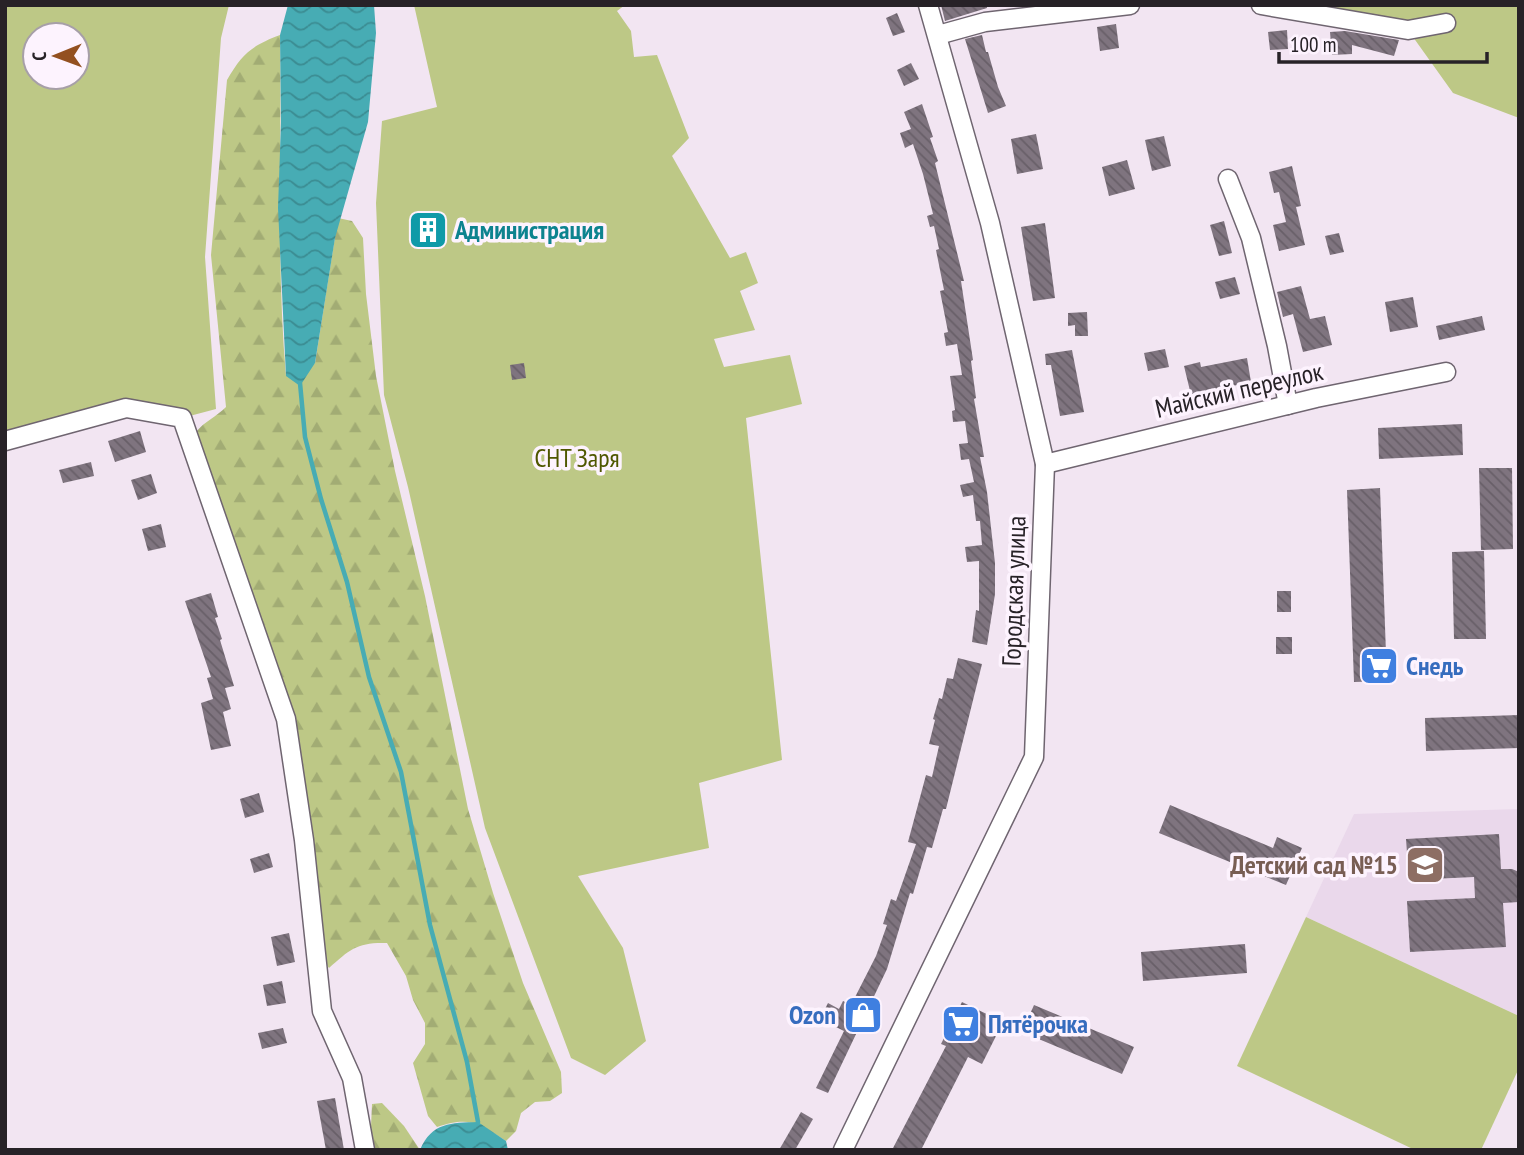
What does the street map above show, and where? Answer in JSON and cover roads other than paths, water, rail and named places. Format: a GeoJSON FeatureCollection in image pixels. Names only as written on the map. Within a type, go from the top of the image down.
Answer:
{"type":"FeatureCollection","features":[{"type":"Feature","properties":{"kind":"street","name":"Городская улица"},"geometry":{"type":"LineString","coordinates":[[843,1150],[1034,757],[1045,464],[990,223],[928,5]]}},
{"type":"Feature","properties":{"kind":"street"},"geometry":{"type":"LineString","coordinates":[[938,35],[985,22],[1130,5]]}},
{"type":"Feature","properties":{"kind":"street"},"geometry":{"type":"LineString","coordinates":[[1261,5],[1408,30],[1446,23]]}},
{"type":"Feature","properties":{"kind":"street"},"geometry":{"type":"LineString","coordinates":[[1228,179],[1251,238],[1277,345],[1288,405]]}},
{"type":"Feature","properties":{"kind":"street","name":"Майский переулок"},"geometry":{"type":"LineString","coordinates":[[1045,464],[1288,405],[1446,372]]}},
{"type":"Feature","properties":{"kind":"street"},"geometry":{"type":"LineString","coordinates":[[5,441],[126,408],[183,418],[286,719],[304,840],[322,1011],[352,1078],[365,1150]]}},
{"type":"Feature","properties":{"kind":"water"},"geometry":{"type":"Polygon","coordinates":[[[288,5],[374,5],[376,33],[368,122],[335,238],[315,363],[300,386],[286,376],[278,208],[280,35],[288,5]]]}},
{"type":"Feature","properties":{"kind":"water"},"geometry":{"type":"Polygon","coordinates":[[[478,1122],[506,1141],[508,1150],[420,1150],[430,1134],[443,1126],[478,1122]]]}},
{"type":"Feature","properties":{"kind":"waterway"},"geometry":{"type":"LineString","coordinates":[[300,383],[305,437],[347,582],[369,677],[401,772],[430,925],[467,1062],[478,1122]]}},
{"type":"Feature","properties":{"kind":"place","name":"Администрация"},"geometry":{"type":"Point","coordinates":[428,230]}},
{"type":"Feature","properties":{"kind":"place","name":"Снедь"},"geometry":{"type":"Point","coordinates":[1379,666]}},
{"type":"Feature","properties":{"kind":"place","name":"Детский сад №15"},"geometry":{"type":"Point","coordinates":[1425,865]}},
{"type":"Feature","properties":{"kind":"place","name":"Ozon"},"geometry":{"type":"Point","coordinates":[863,1015]}},
{"type":"Feature","properties":{"kind":"place","name":"Пятёрочка"},"geometry":{"type":"Point","coordinates":[961,1024]}},
{"type":"Feature","properties":{"kind":"park label","name":"СНТ Заря"},"geometry":{"type":"Point","coordinates":[577,458]}}]}
